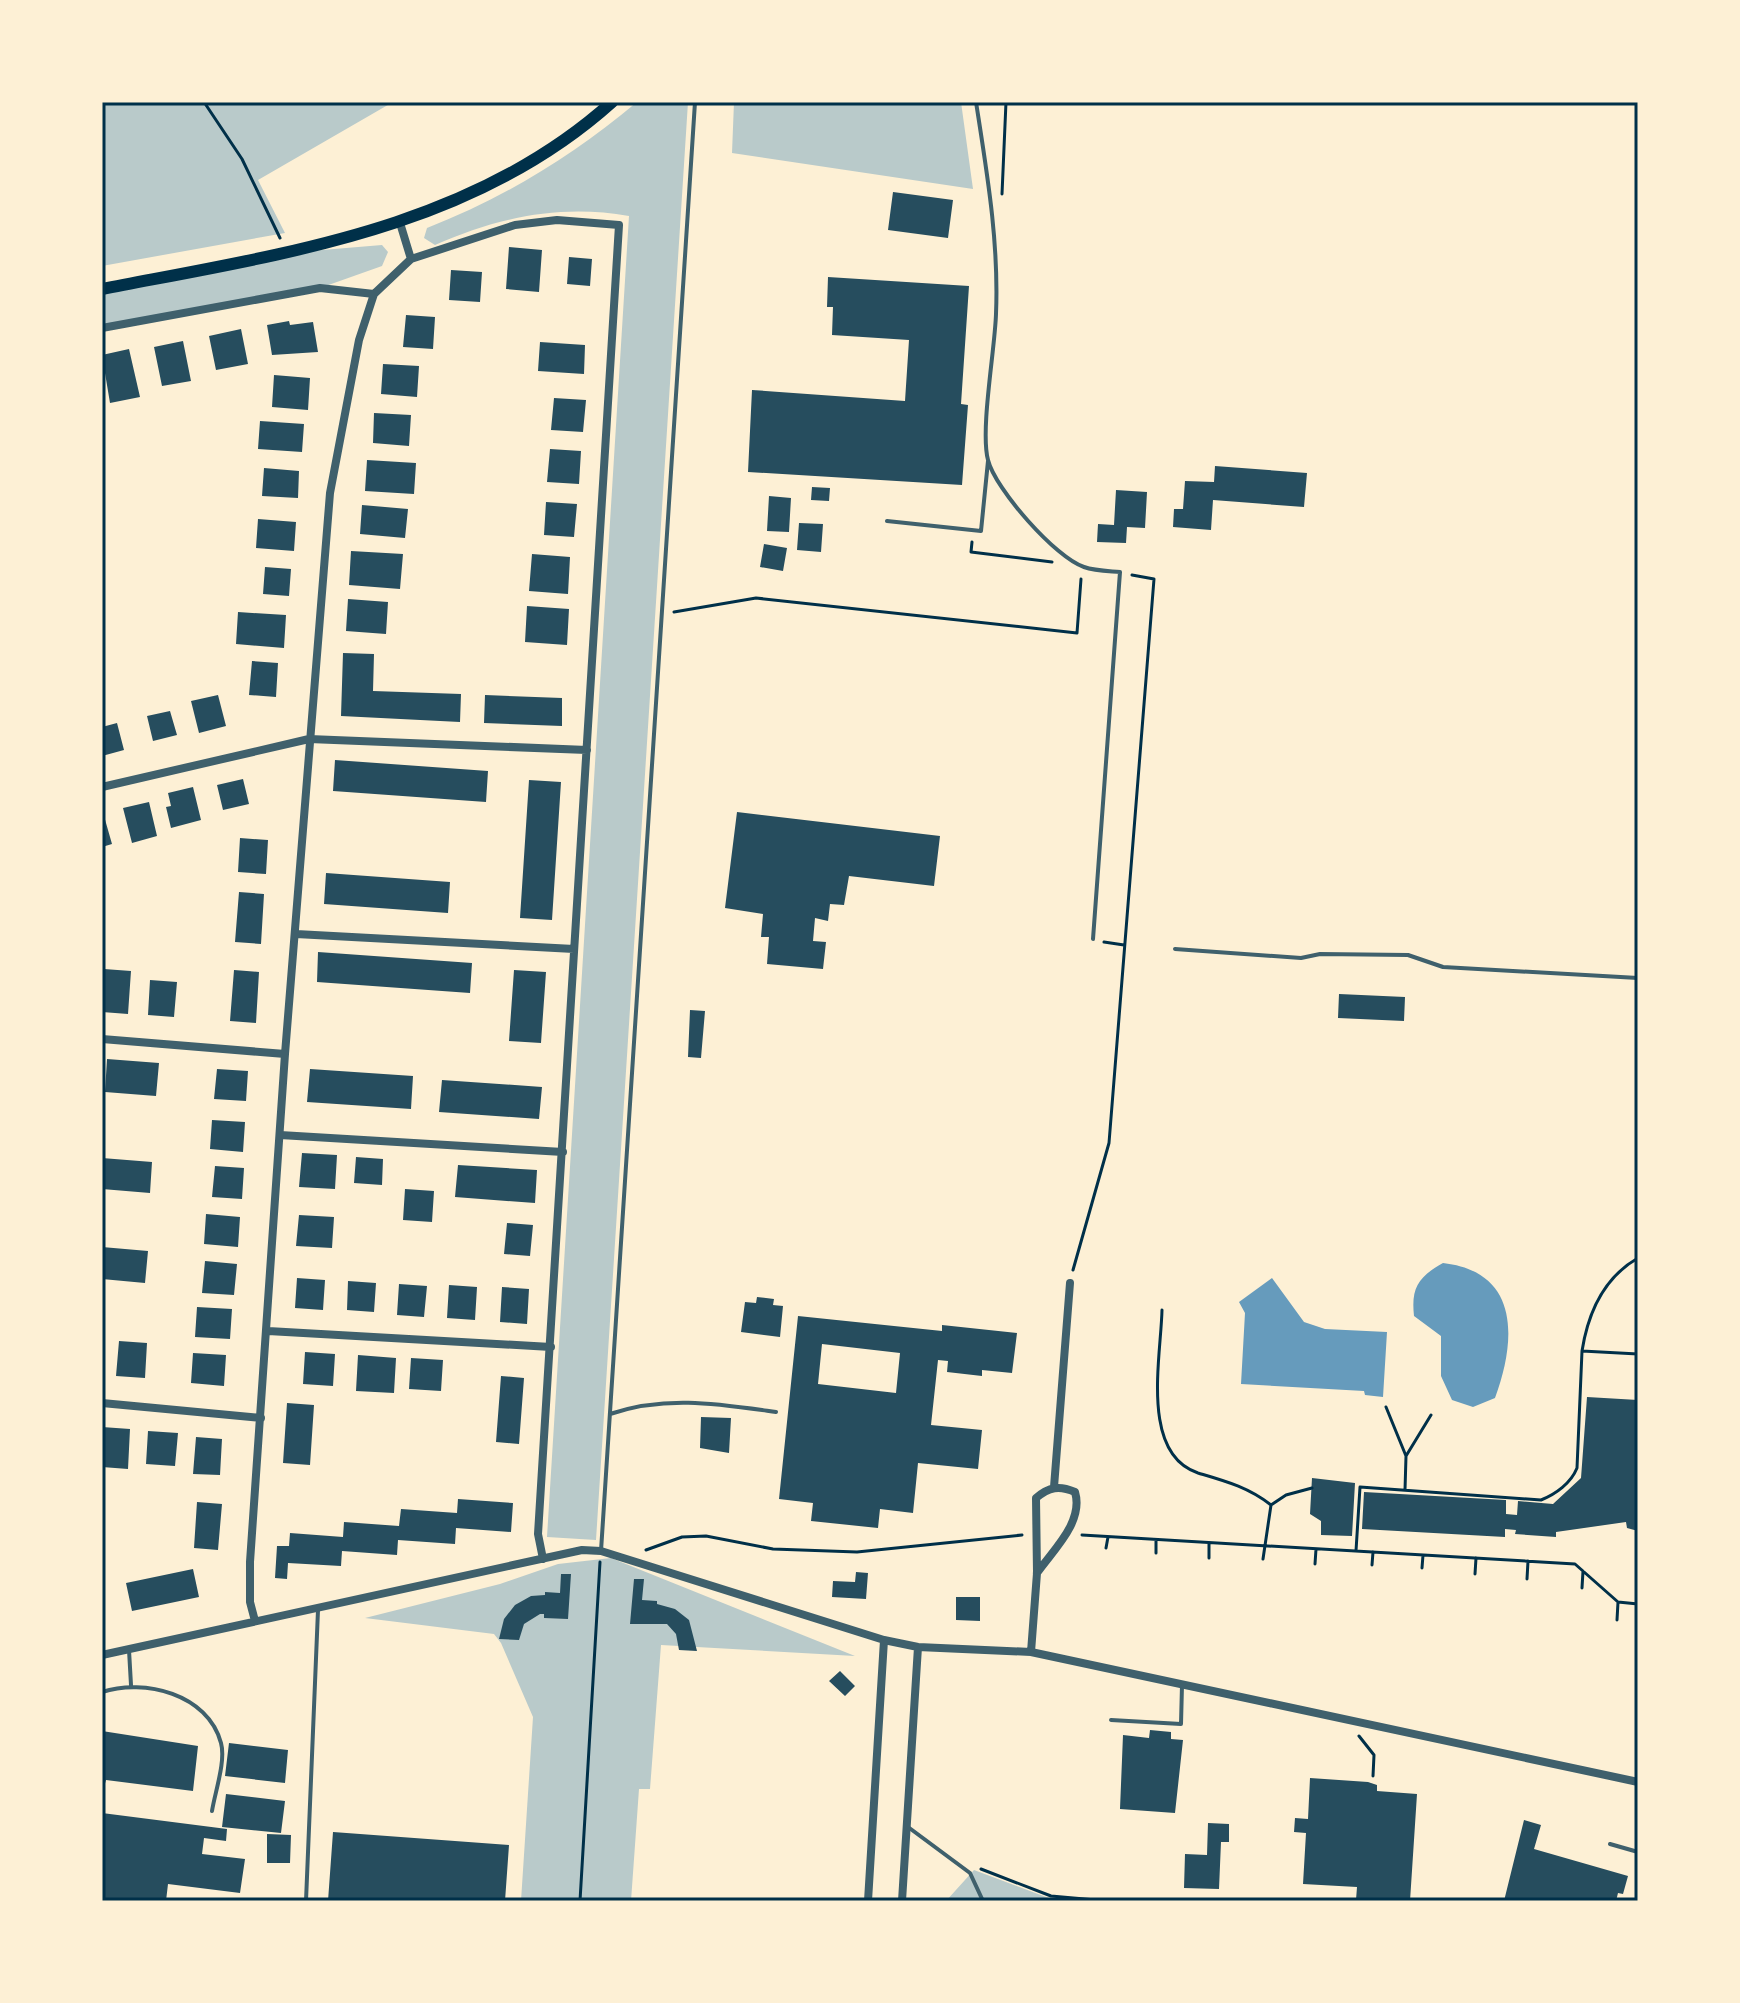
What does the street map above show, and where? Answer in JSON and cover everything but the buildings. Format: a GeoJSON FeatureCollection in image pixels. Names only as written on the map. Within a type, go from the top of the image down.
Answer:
{"type":"FeatureCollection","features":[{"type":"Feature","properties":{"kind":"main road"},"geometry":{"type":"LineString","coordinates":[[102,289],[286,253],[400,223],[495,183],[568,138],[612,102]]}},
{"type":"Feature","properties":{"kind":"street"},"geometry":{"type":"LineString","coordinates":[[255,1621],[250,1602],[250,1562],[285,1054],[309,739],[337,441],[359,340],[374,294],[411,259],[515,225],[557,220],[619,225],[538,1534],[543,1559]]}},
{"type":"Feature","properties":{"kind":"street"},"geometry":{"type":"LineString","coordinates":[[400,223],[411,259]]}},
{"type":"Feature","properties":{"kind":"street"},"geometry":{"type":"LineString","coordinates":[[102,328],[320,288],[374,294]]}},
{"type":"Feature","properties":{"kind":"street"},"geometry":{"type":"LineString","coordinates":[[102,787],[309,739],[587,750]]}},
{"type":"Feature","properties":{"kind":"street"},"geometry":{"type":"LineString","coordinates":[[296,934],[574,949]]}},
{"type":"Feature","properties":{"kind":"street"},"geometry":{"type":"LineString","coordinates":[[102,1039],[285,1054]]}},
{"type":"Feature","properties":{"kind":"street"},"geometry":{"type":"LineString","coordinates":[[280,1135],[563,1152]]}},
{"type":"Feature","properties":{"kind":"street"},"geometry":{"type":"LineString","coordinates":[[1054,1487],[1070,1283]]}},
{"type":"Feature","properties":{"kind":"street"},"geometry":{"type":"LineString","coordinates":[[268,1331],[551,1347]]}},
{"type":"Feature","properties":{"kind":"street"},"geometry":{"type":"LineString","coordinates":[[102,1403],[261,1418]]}},
{"type":"Feature","properties":{"kind":"street"},"geometry":{"type":"LineString","coordinates":[[1031,1652],[1037,1573],[1034,1535],[1036,1498],[1054,1487],[1075,1492],[1078,1504],[1074,1521],[1037,1573]]}},
{"type":"Feature","properties":{"kind":"street"},"geometry":{"type":"LineString","coordinates":[[102,1655],[582,1550],[601,1551],[630,1557],[884,1640],[918,1647],[1031,1652],[1638,1782]]}},
{"type":"Feature","properties":{"kind":"street"},"geometry":{"type":"LineString","coordinates":[[868,1901],[884,1640]]}},
{"type":"Feature","properties":{"kind":"street"},"geometry":{"type":"LineString","coordinates":[[902,1901],[918,1647]]}},
{"type":"Feature","properties":{"kind":"lane"},"geometry":{"type":"LineString","coordinates":[[601,1551],[695,102]]}},
{"type":"Feature","properties":{"kind":"lane"},"geometry":{"type":"LineString","coordinates":[[887,521],[981,531],[996,314],[993,206],[976,102]]}},
{"type":"Feature","properties":{"kind":"lane"},"geometry":{"type":"LineString","coordinates":[[988,460],[1016,510],[1067,557],[1082,567],[1120,572],[1093,939]]}},
{"type":"Feature","properties":{"kind":"lane"},"geometry":{"type":"LineString","coordinates":[[1175,949],[1301,958],[1320,954],[1408,955],[1443,967],[1638,978]]}},
{"type":"Feature","properties":{"kind":"lane"},"geometry":{"type":"LineString","coordinates":[[610,1414],[667,1402],[700,1402],[776,1412]]}},
{"type":"Feature","properties":{"kind":"lane"},"geometry":{"type":"LineString","coordinates":[[306,1901],[318,1610]]}},
{"type":"Feature","properties":{"kind":"lane"},"geometry":{"type":"LineString","coordinates":[[129,1650],[133,1668],[131,1685]]}},
{"type":"Feature","properties":{"kind":"lane"},"geometry":{"type":"LineString","coordinates":[[102,1692],[131,1685],[180,1698],[192,1704],[213,1726],[222,1745],[212,1811]]}},
{"type":"Feature","properties":{"kind":"lane"},"geometry":{"type":"LineString","coordinates":[[1111,1720],[1181,1724],[1182,1685]]}},
{"type":"Feature","properties":{"kind":"lane"},"geometry":{"type":"LineString","coordinates":[[906,1825],[970,1873],[983,1901]]}},
{"type":"Feature","properties":{"kind":"lane"},"geometry":{"type":"LineString","coordinates":[[1610,1844],[1638,1852]]}},
{"type":"Feature","properties":{"kind":"path"},"geometry":{"type":"LineString","coordinates":[[204,102],[242,159],[286,253]]}},
{"type":"Feature","properties":{"kind":"path"},"geometry":{"type":"LineString","coordinates":[[993,206],[1003,191],[1001,168],[1006,102]]}},
{"type":"Feature","properties":{"kind":"path"},"geometry":{"type":"LineString","coordinates":[[972,530],[971,552],[1056,562],[1067,557]]}},
{"type":"Feature","properties":{"kind":"path"},"geometry":{"type":"LineString","coordinates":[[662,614],[756,598],[1077,633],[1082,567]]}},
{"type":"Feature","properties":{"kind":"path"},"geometry":{"type":"LineString","coordinates":[[1070,1283],[1109,1143],[1154,579],[1120,572]]}},
{"type":"Feature","properties":{"kind":"path"},"geometry":{"type":"LineString","coordinates":[[1093,939],[1125,946]]}},
{"type":"Feature","properties":{"kind":"path"},"geometry":{"type":"LineString","coordinates":[[1356,1551],[1360,1487],[1541,1500],[1573,1478],[1577,1468],[1582,1351],[1587,1319],[1606,1287],[1638,1258]]}},
{"type":"Feature","properties":{"kind":"path"},"geometry":{"type":"LineString","coordinates":[[1162,1310],[1158,1421],[1164,1443],[1184,1466],[1241,1486],[1271,1505]]}},
{"type":"Feature","properties":{"kind":"path"},"geometry":{"type":"LineString","coordinates":[[1582,1351],[1638,1354]]}},
{"type":"Feature","properties":{"kind":"path"},"geometry":{"type":"LineString","coordinates":[[1386,1407],[1406,1456],[1405,1490]]}},
{"type":"Feature","properties":{"kind":"path"},"geometry":{"type":"LineString","coordinates":[[1406,1456],[1431,1415]]}},
{"type":"Feature","properties":{"kind":"path"},"geometry":{"type":"LineString","coordinates":[[1263,1559],[1271,1505],[1286,1495],[1312,1488]]}},
{"type":"Feature","properties":{"kind":"path"},"geometry":{"type":"LineString","coordinates":[[630,1557],[682,1537],[706,1536],[773,1549],[857,1552],[1034,1535]]}},
{"type":"Feature","properties":{"kind":"path"},"geometry":{"type":"LineString","coordinates":[[1064,1535],[1575,1564],[1618,1602],[1638,1604]]}},
{"type":"Feature","properties":{"kind":"path"},"geometry":{"type":"LineString","coordinates":[[1106,1548],[1108,1537]]}},
{"type":"Feature","properties":{"kind":"path"},"geometry":{"type":"LineString","coordinates":[[1156,1540],[1156,1553]]}},
{"type":"Feature","properties":{"kind":"path"},"geometry":{"type":"LineString","coordinates":[[1209,1543],[1209,1558]]}},
{"type":"Feature","properties":{"kind":"path"},"geometry":{"type":"LineString","coordinates":[[1315,1564],[1316,1549]]}},
{"type":"Feature","properties":{"kind":"path"},"geometry":{"type":"LineString","coordinates":[[580,1901],[601,1551]]}},
{"type":"Feature","properties":{"kind":"path"},"geometry":{"type":"LineString","coordinates":[[1372,1565],[1373,1552]]}},
{"type":"Feature","properties":{"kind":"path"},"geometry":{"type":"LineString","coordinates":[[1422,1568],[1423,1555]]}},
{"type":"Feature","properties":{"kind":"path"},"geometry":{"type":"LineString","coordinates":[[1475,1574],[1476,1558]]}},
{"type":"Feature","properties":{"kind":"path"},"geometry":{"type":"LineString","coordinates":[[1527,1579],[1528,1561]]}},
{"type":"Feature","properties":{"kind":"path"},"geometry":{"type":"LineString","coordinates":[[1582,1588],[1583,1571]]}},
{"type":"Feature","properties":{"kind":"path"},"geometry":{"type":"LineString","coordinates":[[1617,1620],[1618,1602]]}},
{"type":"Feature","properties":{"kind":"path"},"geometry":{"type":"LineString","coordinates":[[1373,1776],[1374,1755]]}},
{"type":"Feature","properties":{"kind":"path"},"geometry":{"type":"LineString","coordinates":[[962,1867],[972,1866],[1051,1896],[1107,1901]]}},
{"type":"Feature","properties":{"kind":"shaded area"},"geometry":{"type":"Polygon","coordinates":[[[102,102],[393,102],[258,180],[285,233],[102,266],[102,102]]]}},
{"type":"Feature","properties":{"kind":"shaded area"},"geometry":{"type":"Polygon","coordinates":[[[637,102],[688,102],[596,1540],[547,1537],[629,216],[554,213],[506,220],[435,245],[424,238],[427,228],[484,203],[537,174],[637,102]]]}},
{"type":"Feature","properties":{"kind":"shaded area"},"geometry":{"type":"Polygon","coordinates":[[[734,102],[961,102],[973,189],[732,153],[734,102]]]}},
{"type":"Feature","properties":{"kind":"shaded area"},"geometry":{"type":"Polygon","coordinates":[[[382,245],[388,252],[382,266],[320,288],[102,328],[102,289],[286,253],[382,245]]]}},
{"type":"Feature","properties":{"kind":"shaded area"},"geometry":{"type":"Polygon","coordinates":[[[611,1558],[855,1656],[661,1645],[650,1789],[639,1789],[631,1901],[521,1901],[533,1717],[501,1643],[494,1634],[365,1618],[500,1584],[558,1564],[611,1558]]]}},
{"type":"Feature","properties":{"kind":"shaded area"},"geometry":{"type":"Polygon","coordinates":[[[974,1870],[1054,1900],[1060,1901],[946,1901],[974,1870]]]}},
{"type":"Feature","properties":{"kind":"water"},"geometry":{"type":"Polygon","coordinates":[[[1443,1263],[1468,1269],[1487,1280],[1499,1295],[1506,1312],[1507,1354],[1495,1398],[1473,1407],[1452,1400],[1441,1376],[1441,1336],[1414,1316],[1418,1284],[1443,1263]]]}},
{"type":"Feature","properties":{"kind":"water"},"geometry":{"type":"Polygon","coordinates":[[[1272,1278],[1304,1322],[1325,1329],[1387,1332],[1383,1397],[1365,1395],[1364,1391],[1241,1384],[1245,1313],[1239,1302],[1272,1278]]]}}]}
